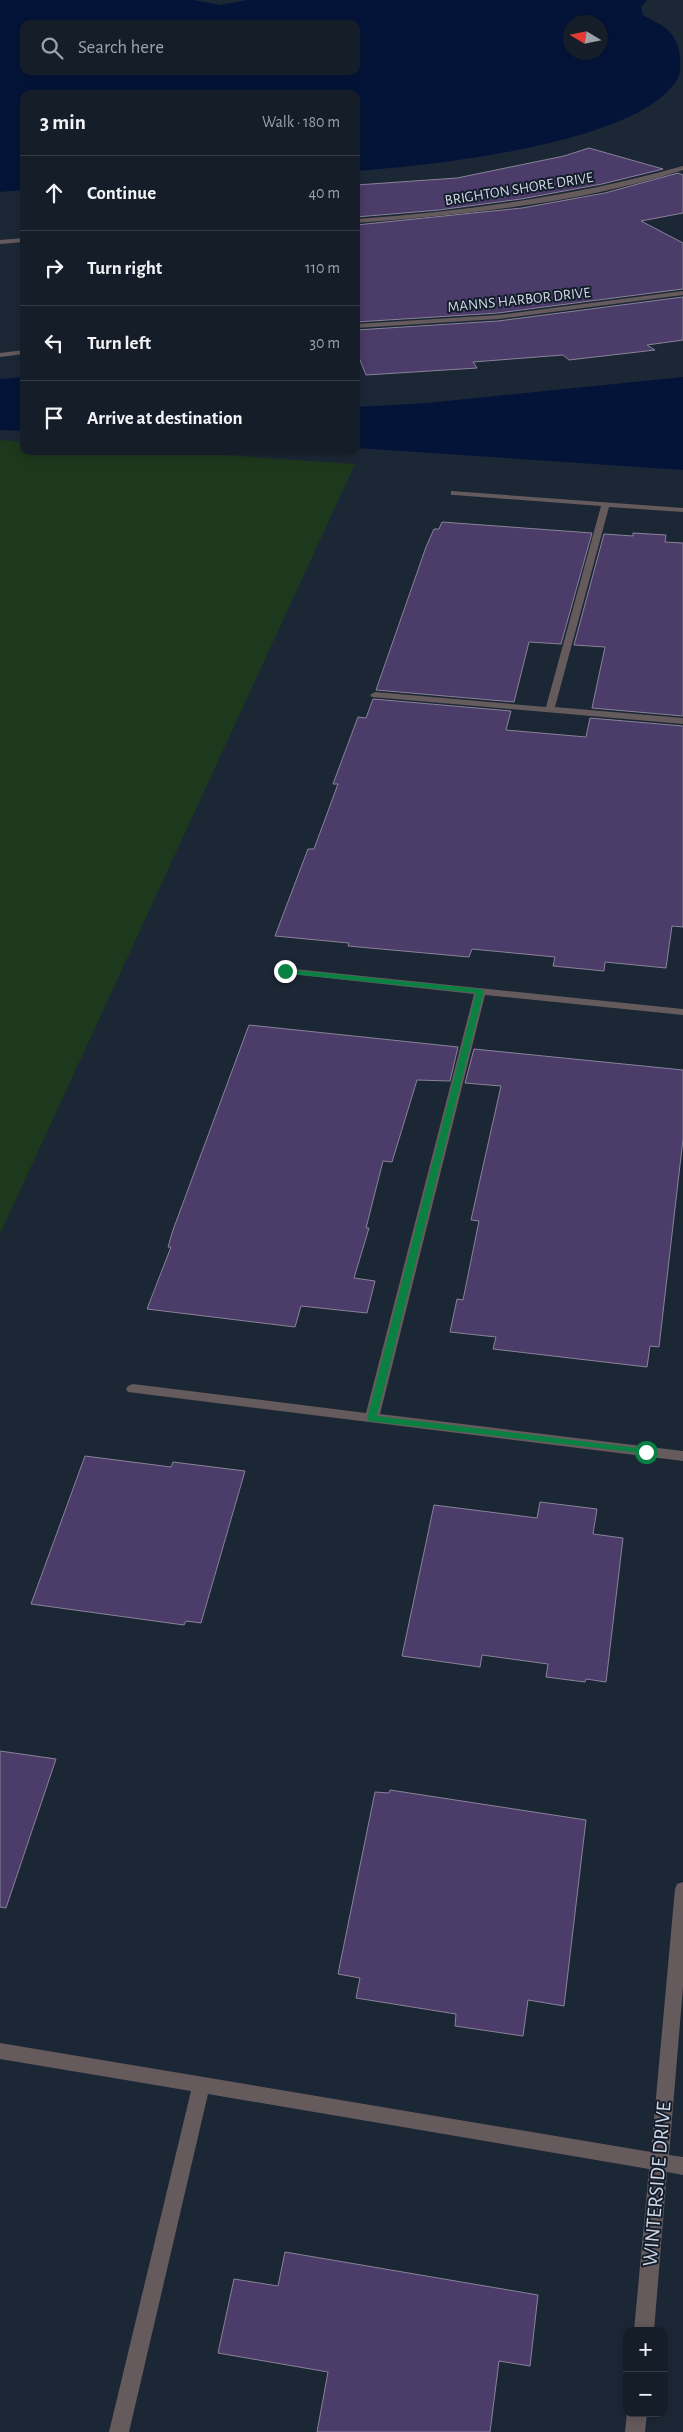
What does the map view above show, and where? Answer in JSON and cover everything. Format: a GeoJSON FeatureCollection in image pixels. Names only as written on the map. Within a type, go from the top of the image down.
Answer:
{"type":"FeatureCollection","features":[{"type":"Feature","properties":{"kind":"street","name":"BRIGHTON SHORE DRIVE"},"geometry":{"type":"LineString","coordinates":[[360,221],[482,209],[579,194],[662,175],[683,168]]}},
{"type":"Feature","properties":{"kind":"street"},"geometry":{"type":"LineString","coordinates":[[0,242],[20,240]]}},
{"type":"Feature","properties":{"kind":"street","name":"MANNS HARBOR DRIVE"},"geometry":{"type":"LineString","coordinates":[[360,326],[498,317],[683,293]]}},
{"type":"Feature","properties":{"kind":"street"},"geometry":{"type":"LineString","coordinates":[[0,355],[20,352]]}},
{"type":"Feature","properties":{"kind":"street"},"geometry":{"type":"LineString","coordinates":[[454,494],[683,510]]}},
{"type":"Feature","properties":{"kind":"street"},"geometry":{"type":"LineString","coordinates":[[550,710],[606,504]]}},
{"type":"Feature","properties":{"kind":"street"},"geometry":{"type":"LineString","coordinates":[[375,695],[683,721]]}},
{"type":"Feature","properties":{"kind":"street"},"geometry":{"type":"LineString","coordinates":[[285,971],[683,1012]]}},
{"type":"Feature","properties":{"kind":"street"},"geometry":{"type":"LineString","coordinates":[[372,1418],[480,991]]}},
{"type":"Feature","properties":{"kind":"street"},"geometry":{"type":"LineString","coordinates":[[134,1389],[683,1456]]}},
{"type":"Feature","properties":{"kind":"street","name":"WINTERSIDE DRIVE"},"geometry":{"type":"LineString","coordinates":[[644,2327],[683,1889]]}},
{"type":"Feature","properties":{"kind":"street"},"geometry":{"type":"LineString","coordinates":[[0,2051],[683,2166]]}},
{"type":"Feature","properties":{"kind":"street"},"geometry":{"type":"LineString","coordinates":[[119,2432],[201,2085]]}},
{"type":"Feature","properties":{"kind":"street"},"geometry":{"type":"LineString","coordinates":[[635,2432],[637,2417]]}},
{"type":"Feature","properties":{"kind":"green space"},"geometry":{"type":"Polygon","coordinates":[[[0,440],[20,442],[20,455],[223,455],[355,464],[0,1234],[0,440]]]}},
{"type":"Feature","properties":{"kind":"water"},"geometry":{"type":"Polygon","coordinates":[[[0,0],[194,0],[220,5],[248,0],[647,0],[641,7],[643,15],[661,25],[673,36],[680,55],[679,76],[659,99],[625,119],[581,135],[481,157],[360,171],[360,90],[20,90],[20,190],[0,192],[0,0]]]}},
{"type":"Feature","properties":{"kind":"water"},"geometry":{"type":"Polygon","coordinates":[[[20,377],[20,431],[0,430],[0,379],[20,377]]]}},
{"type":"Feature","properties":{"kind":"water"},"geometry":{"type":"Polygon","coordinates":[[[683,377],[683,470],[360,448],[360,407],[427,403],[683,377]]]}},
{"type":"Feature","properties":{"kind":"building"},"geometry":{"type":"Polygon","coordinates":[[[589,148],[663,169],[602,184],[521,199],[439,210],[360,217],[360,185],[457,178],[564,156],[589,148]]]}},
{"type":"Feature","properties":{"kind":"building"},"geometry":{"type":"Polygon","coordinates":[[[678,173],[683,175],[683,213],[641,221],[683,243],[683,289],[498,313],[360,322],[360,225],[522,208],[605,193],[678,173]]]}},
{"type":"Feature","properties":{"kind":"building"},"geometry":{"type":"Polygon","coordinates":[[[683,297],[683,340],[647,345],[655,350],[569,360],[563,355],[473,362],[477,368],[366,375],[360,360],[360,330],[498,321],[683,297]]]}},
{"type":"Feature","properties":{"kind":"building"},"geometry":{"type":"Polygon","coordinates":[[[442,522],[592,533],[561,644],[529,642],[514,702],[376,690],[426,547],[434,529],[439,529],[442,522]]]}},
{"type":"Feature","properties":{"kind":"building"},"geometry":{"type":"Polygon","coordinates":[[[633,533],[666,535],[665,542],[683,543],[683,716],[592,708],[605,647],[574,645],[604,534],[633,536],[633,533]]]}},
{"type":"Feature","properties":{"kind":"building"},"geometry":{"type":"Polygon","coordinates":[[[373,699],[511,711],[506,730],[586,737],[590,718],[683,726],[683,927],[672,926],[666,968],[605,962],[604,971],[553,966],[555,957],[472,949],[469,957],[348,946],[349,943],[275,936],[308,849],[314,849],[338,784],[333,784],[358,717],[366,718],[373,699]]]}},
{"type":"Feature","properties":{"kind":"building"},"geometry":{"type":"Polygon","coordinates":[[[249,1025],[458,1047],[450,1081],[417,1080],[392,1162],[383,1161],[366,1228],[369,1228],[354,1278],[375,1281],[367,1313],[301,1306],[295,1327],[147,1309],[171,1247],[168,1247],[173,1230],[249,1025]]]}},
{"type":"Feature","properties":{"kind":"building"},"geometry":{"type":"Polygon","coordinates":[[[474,1049],[683,1070],[683,1139],[659,1347],[650,1346],[647,1367],[493,1349],[496,1337],[450,1332],[457,1299],[463,1300],[479,1221],[471,1220],[501,1086],[465,1083],[474,1049]]]}},
{"type":"Feature","properties":{"kind":"building"},"geometry":{"type":"Polygon","coordinates":[[[85,1456],[171,1467],[173,1462],[245,1471],[201,1623],[186,1621],[184,1625],[31,1604],[85,1456]]]}},
{"type":"Feature","properties":{"kind":"building"},"geometry":{"type":"Polygon","coordinates":[[[540,1502],[597,1509],[593,1534],[623,1538],[606,1682],[586,1679],[585,1682],[546,1677],[548,1664],[482,1655],[480,1667],[402,1656],[434,1505],[537,1518],[540,1502]]]}},
{"type":"Feature","properties":{"kind":"building"},"geometry":{"type":"Polygon","coordinates":[[[0,1751],[56,1759],[6,1908],[0,1907],[0,1751]]]}},
{"type":"Feature","properties":{"kind":"building"},"geometry":{"type":"Polygon","coordinates":[[[390,1790],[586,1820],[564,2006],[528,2000],[523,2036],[455,2026],[456,2014],[356,1998],[360,1978],[338,1974],[375,1792],[389,1793],[390,1790]]]}},
{"type":"Feature","properties":{"kind":"building"},"geometry":{"type":"Polygon","coordinates":[[[285,2252],[538,2295],[530,2366],[499,2361],[490,2432],[317,2432],[328,2372],[218,2353],[234,2279],[278,2286],[285,2252]]]}},
{"type":"Feature","properties":{"kind":"route"},"geometry":{"type":"LineString","coordinates":[[285,971],[480,991],[372,1418],[646,1452]]}}]}
